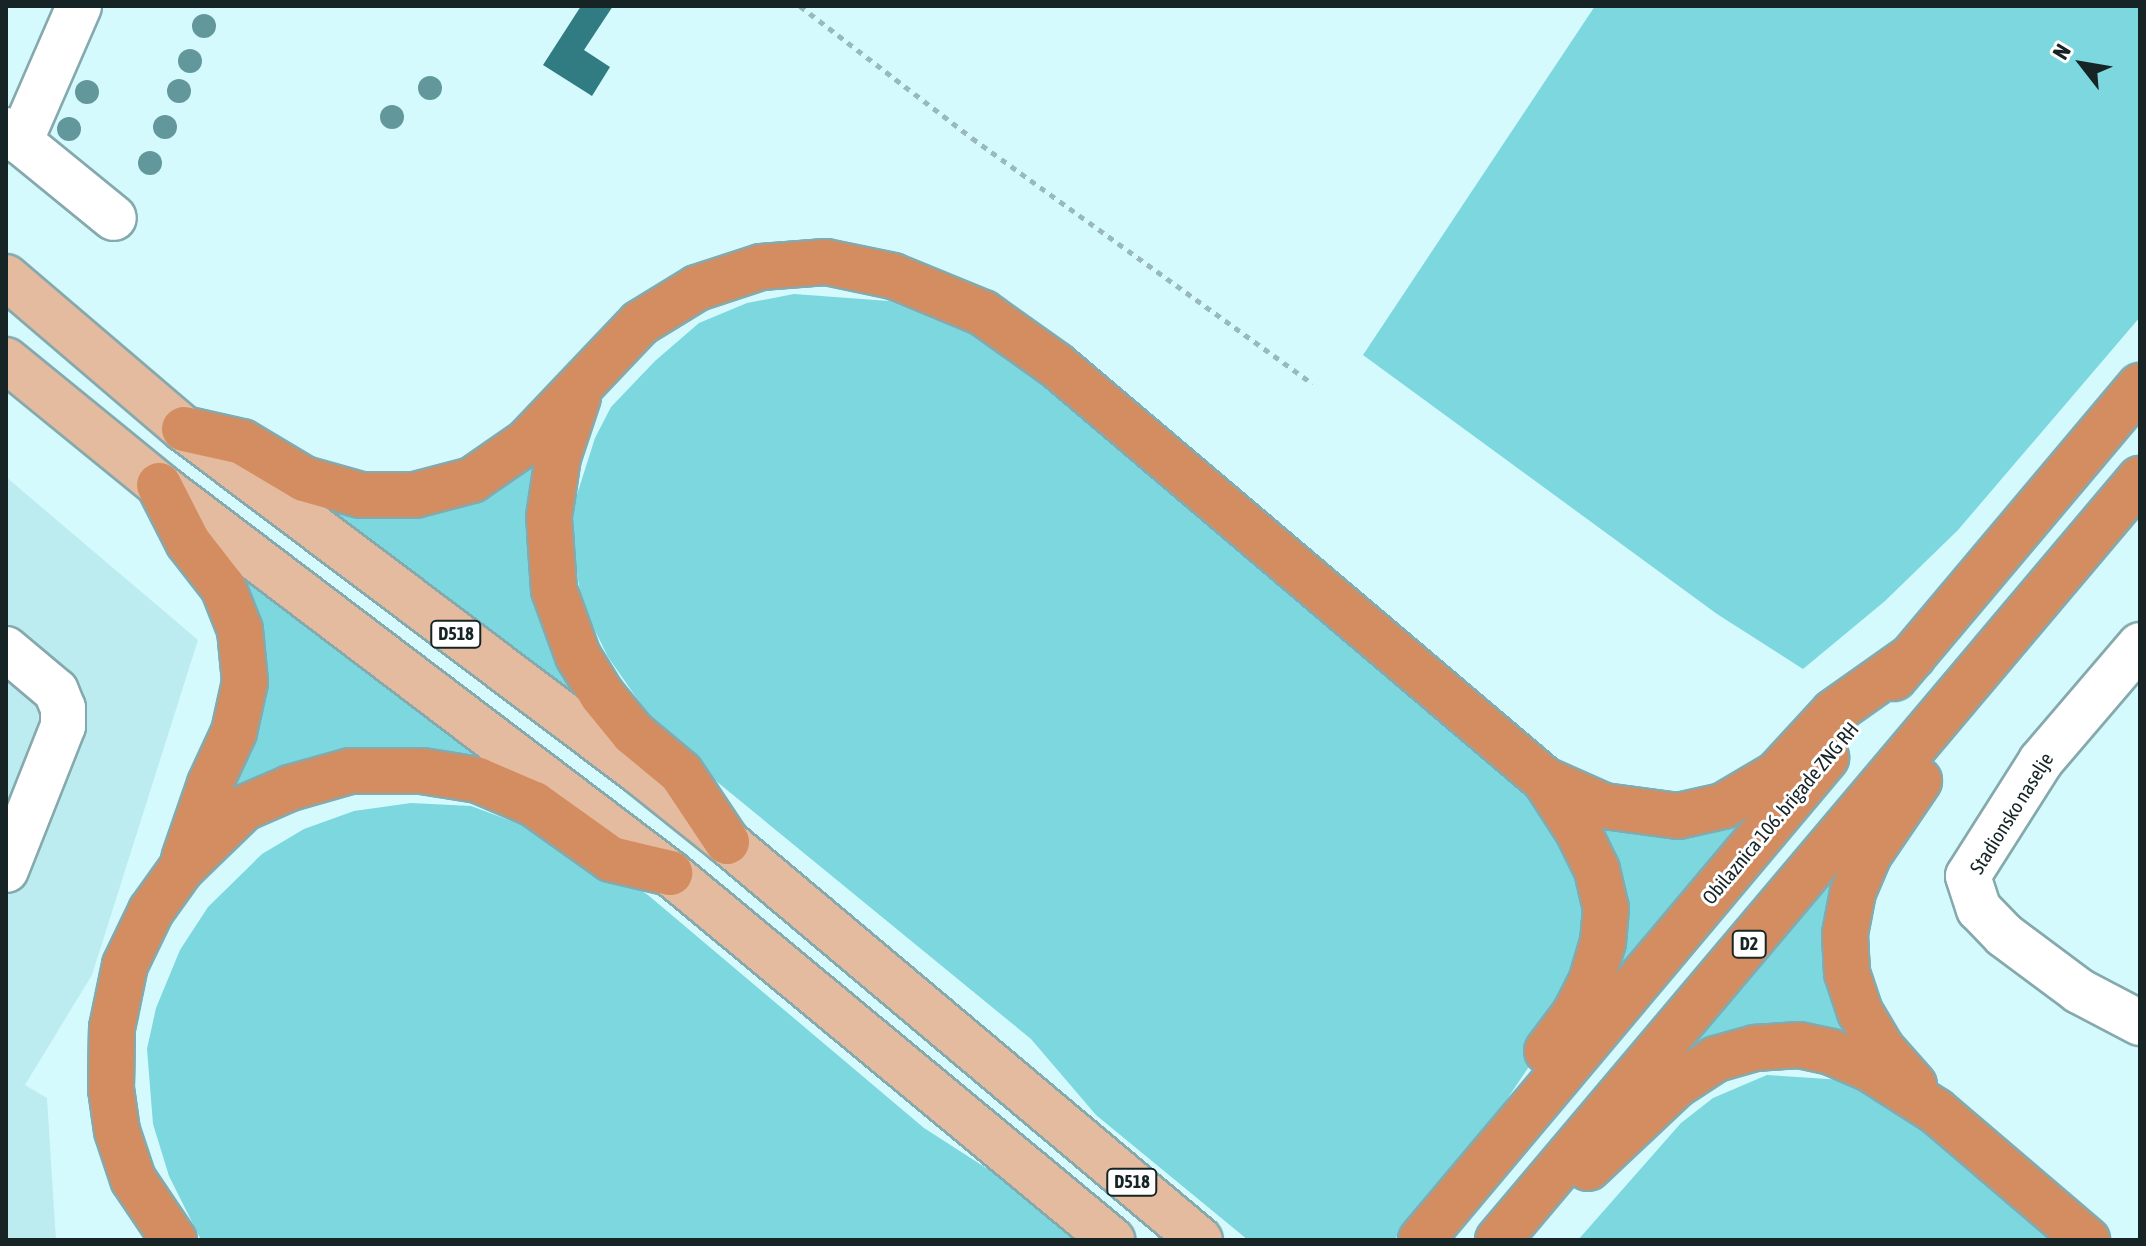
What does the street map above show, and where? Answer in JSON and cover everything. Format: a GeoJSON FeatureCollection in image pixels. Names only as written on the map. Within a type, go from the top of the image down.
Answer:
{"type":"FeatureCollection","features":[{"type":"Feature","properties":{"kind":"highway"},"geometry":{"type":"LineString","coordinates":[[184,429],[242,442],[304,479],[361,495],[415,495],[472,480],[527,442],[640,323],[697,288],[761,267],[826,262],[893,276],[983,313],[1056,365],[1545,780],[1604,806],[1678,816],[1723,806],[1777,774],[1834,712],[1913,656]]}},
{"type":"Feature","properties":{"kind":"highway","name":"Obilaznica 106. brigade ZNG RH"},"geometry":{"type":"LineString","coordinates":[[1421,1240],[2140,386]]}},
{"type":"Feature","properties":{"kind":"highway"},"geometry":{"type":"LineString","coordinates":[[581,387],[558,457],[549,517],[554,590],[578,656],[602,695],[633,733],[681,773],[727,842]]}},
{"type":"Feature","properties":{"kind":"highway","name":"D2"},"geometry":{"type":"LineString","coordinates":[[1498,1240],[2140,479]]}},
{"type":"Feature","properties":{"kind":"highway"},"geometry":{"type":"LineString","coordinates":[[159,485],[188,542],[223,587],[240,630],[245,682],[234,732],[210,784],[181,869]]}},
{"type":"Feature","properties":{"kind":"highway"},"geometry":{"type":"LineString","coordinates":[[1936,1111],[1882,1049],[1860,1012],[1847,973],[1845,934],[1853,892],[1868,856],[1943,740],[1965,689]]}},
{"type":"Feature","properties":{"kind":"highway"},"geometry":{"type":"LineString","coordinates":[[174,1240],[133,1179],[117,1131],[111,1089],[112,1028],[125,965],[151,911],[181,869],[244,808],[290,788],[350,771],[422,771],[478,780],[534,804],[611,859],[670,873]]}},
{"type":"Feature","properties":{"kind":"highway"},"geometry":{"type":"LineString","coordinates":[[1493,1154],[1549,1047],[1574,1015],[1591,982],[1603,942],[1606,908],[1597,870],[1578,831],[1545,780]]}},
{"type":"Feature","properties":{"kind":"highway"},"geometry":{"type":"LineString","coordinates":[[1533,1198],[1574,1178],[1600,1159],[1676,1085],[1716,1059],[1755,1048],[1799,1045],[1831,1052],[1870,1069],[1936,1111],[2087,1240]]}},
{"type":"Feature","properties":{"kind":"main road","name":"D518"},"geometry":{"type":"LineString","coordinates":[[6,277],[184,429],[641,773],[727,842],[1200,1240]]}},
{"type":"Feature","properties":{"kind":"main road"},"geometry":{"type":"LineString","coordinates":[[6,360],[159,485],[670,873],[1112,1240]]}},
{"type":"Feature","properties":{"kind":"street"},"geometry":{"type":"LineString","coordinates":[[79,6],[13,136],[114,218]]}},
{"type":"Feature","properties":{"kind":"street","name":"Stadionsko naselje"},"geometry":{"type":"LineString","coordinates":[[2140,645],[2041,761],[1968,876],[1979,909],[2004,935],[2079,991],[2140,1023]]}},
{"type":"Feature","properties":{"kind":"street"},"geometry":{"type":"LineString","coordinates":[[6,649],[56,691],[63,708],[63,726],[6,870]]}},
{"type":"Feature","properties":{"kind":"path"},"geometry":{"type":"LineString","coordinates":[[800,6],[972,138],[1313,384]]}},
{"type":"Feature","properties":{"kind":"shaded area"},"geometry":{"type":"Polygon","coordinates":[[[1595,6],[2140,6],[2140,317],[1958,530],[1885,601],[1803,669],[1717,614],[1363,355],[1595,6]]]}},
{"type":"Feature","properties":{"kind":"shaded area"},"geometry":{"type":"Polygon","coordinates":[[[794,294],[889,301],[973,335],[1020,363],[1526,784],[1595,901],[1571,1004],[1485,1132],[1394,1240],[1248,1240],[1096,1115],[1031,1039],[666,740],[608,657],[582,604],[574,554],[574,504],[595,438],[611,407],[655,361],[699,323],[747,303],[794,294]]]}},
{"type":"Feature","properties":{"kind":"shaded area"},"geometry":{"type":"Polygon","coordinates":[[[547,442],[530,491],[525,526],[534,587],[589,715],[311,505],[547,442]]]}},
{"type":"Feature","properties":{"kind":"shaded area"},"geometry":{"type":"Polygon","coordinates":[[[6,477],[198,640],[92,975],[25,1085],[47,1098],[56,1240],[6,1240],[6,477]]]}},
{"type":"Feature","properties":{"kind":"shaded area"},"geometry":{"type":"Polygon","coordinates":[[[237,562],[499,759],[222,796],[237,562]]]}},
{"type":"Feature","properties":{"kind":"shaded area"},"geometry":{"type":"Polygon","coordinates":[[[411,803],[471,806],[530,828],[579,851],[648,895],[924,1128],[1039,1202],[1089,1240],[201,1240],[169,1176],[153,1124],[147,1049],[156,1008],[180,950],[208,907],[262,854],[304,829],[354,811],[411,803]]]}},
{"type":"Feature","properties":{"kind":"shaded area"},"geometry":{"type":"Polygon","coordinates":[[[1748,810],[1758,816],[1616,988],[1596,815],[1748,810]]]}},
{"type":"Feature","properties":{"kind":"shaded area"},"geometry":{"type":"Polygon","coordinates":[[[1833,871],[1843,878],[1851,1044],[1771,1026],[1733,1031],[1699,1048],[1689,1042],[1833,871]]]}},
{"type":"Feature","properties":{"kind":"shaded area"},"geometry":{"type":"Polygon","coordinates":[[[1767,1075],[1858,1081],[1891,1101],[2061,1240],[1578,1240],[1681,1123],[1713,1098],[1767,1075]]]}},
{"type":"Feature","properties":{"kind":"building"},"geometry":{"type":"Polygon","coordinates":[[[581,6],[613,6],[584,50],[610,67],[592,96],[543,65],[581,6]]]}}]}
